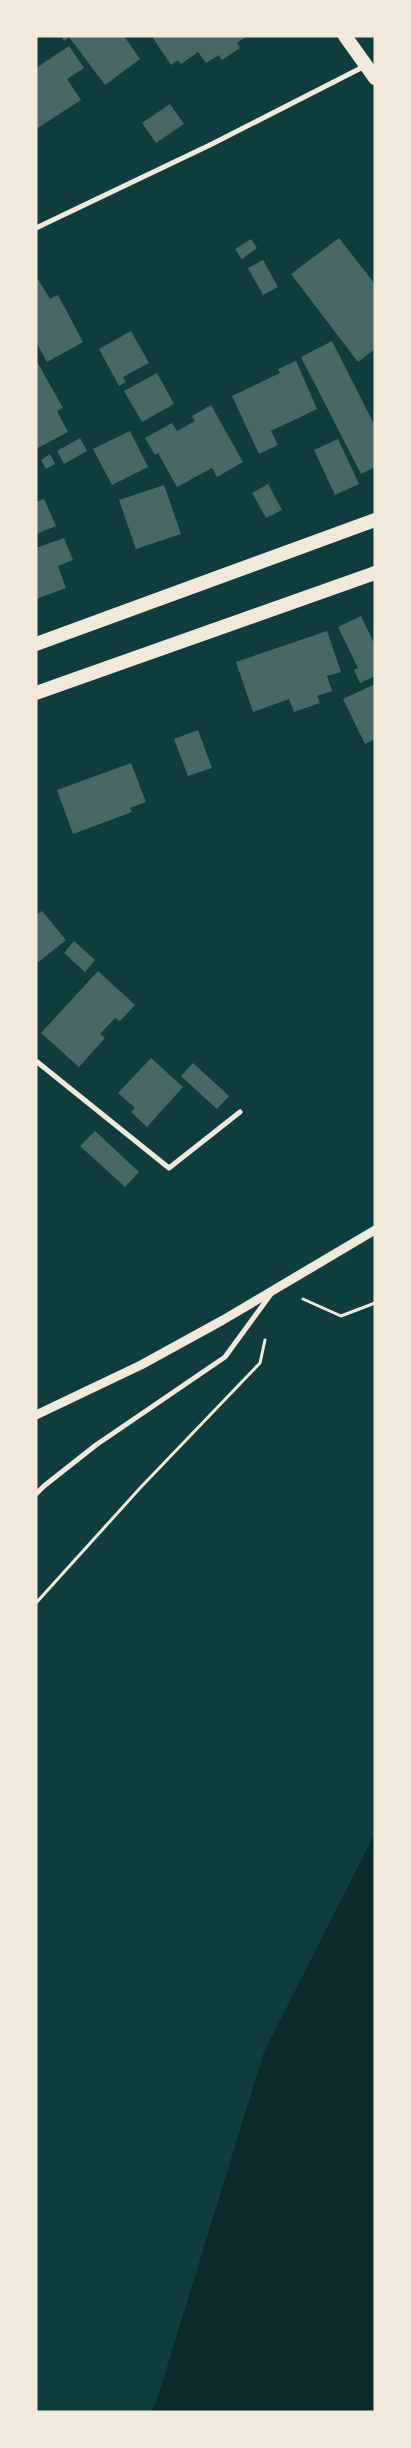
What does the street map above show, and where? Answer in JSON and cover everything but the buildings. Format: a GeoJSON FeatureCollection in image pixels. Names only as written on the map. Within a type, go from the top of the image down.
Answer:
{"type":"FeatureCollection","features":[{"type":"Feature","properties":{"kind":"highway"},"geometry":{"type":"LineString","coordinates":[[346,36],[375,78]]}},
{"type":"Feature","properties":{"kind":"highway"},"geometry":{"type":"LineString","coordinates":[[36,644],[375,520]]}},
{"type":"Feature","properties":{"kind":"highway"},"geometry":{"type":"LineString","coordinates":[[36,693],[375,573]]}},
{"type":"Feature","properties":{"kind":"street"},"geometry":{"type":"LineString","coordinates":[[36,228],[212,144],[366,66]]}},
{"type":"Feature","properties":{"kind":"street"},"geometry":{"type":"LineString","coordinates":[[36,1061],[169,1168],[240,1112]]}},
{"type":"Feature","properties":{"kind":"street"},"geometry":{"type":"LineString","coordinates":[[36,1415],[141,1365],[223,1320],[375,1230]]}},
{"type":"Feature","properties":{"kind":"street"},"geometry":{"type":"LineString","coordinates":[[36,1494],[96,1445],[225,1357],[276,1287]]}},
{"type":"Feature","properties":{"kind":"path"},"geometry":{"type":"LineString","coordinates":[[276,1287],[341,1316],[375,1303]]}},
{"type":"Feature","properties":{"kind":"path"},"geometry":{"type":"LineString","coordinates":[[36,1602],[141,1487],[260,1363],[266,1335]]}},
{"type":"Feature","properties":{"kind":"water"},"geometry":{"type":"Polygon","coordinates":[[[375,1833],[375,2412],[150,2412],[156,2403],[264,2052],[375,1833]]]}}]}
